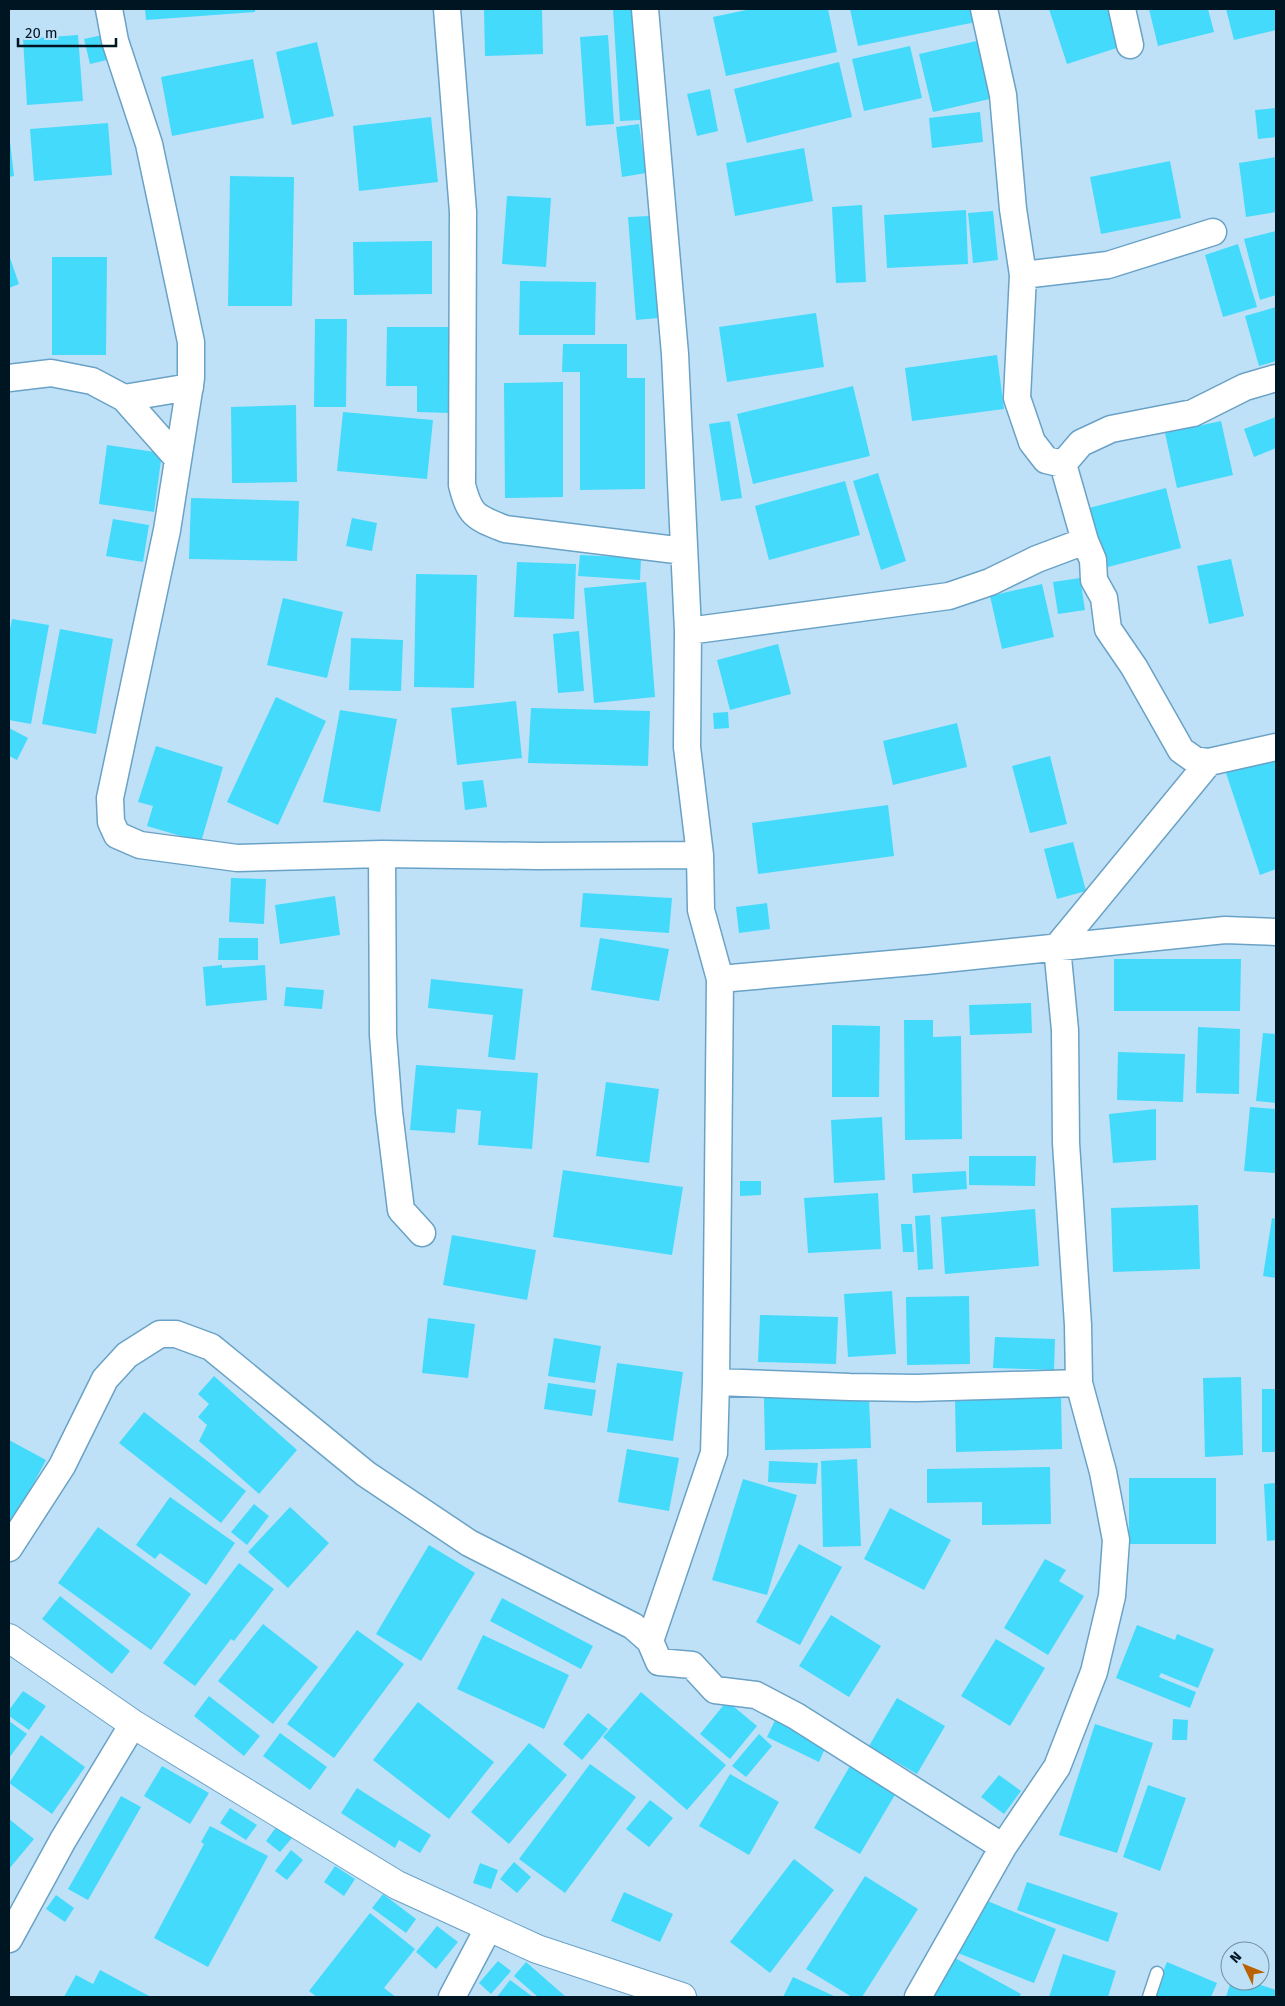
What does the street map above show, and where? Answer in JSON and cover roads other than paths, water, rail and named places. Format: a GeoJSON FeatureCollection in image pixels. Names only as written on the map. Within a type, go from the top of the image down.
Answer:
{"type":"FeatureCollection","features":[{"type":"Feature","properties":{"kind":"street"},"geometry":{"type":"LineString","coordinates":[[109,9],[114,41],[149,144],[191,342],[190,387],[167,530],[110,798],[111,822],[118,835],[140,845],[237,858],[382,854],[538,856],[700,855]]}},
{"type":"Feature","properties":{"kind":"street"},"geometry":{"type":"LineString","coordinates":[[446,9],[463,212],[462,485],[468,506],[481,519],[504,529],[684,551]]}},
{"type":"Feature","properties":{"kind":"street"},"geometry":{"type":"LineString","coordinates":[[645,9],[675,354],[688,631],[687,747],[700,855],[701,910],[720,979],[714,1453],[650,1641]]}},
{"type":"Feature","properties":{"kind":"street"},"geometry":{"type":"LineString","coordinates":[[984,9],[1003,95],[1013,209],[1023,275],[1017,398],[1032,442],[1046,460],[1063,464]]}},
{"type":"Feature","properties":{"kind":"street"},"geometry":{"type":"LineString","coordinates":[[1122,9],[1130,45]]}},
{"type":"Feature","properties":{"kind":"street"},"geometry":{"type":"LineString","coordinates":[[1023,275],[1108,265],[1213,232]]}},
{"type":"Feature","properties":{"kind":"street"},"geometry":{"type":"LineString","coordinates":[[9,378],[51,373],[92,381],[124,398],[178,459]]}},
{"type":"Feature","properties":{"kind":"street"},"geometry":{"type":"LineString","coordinates":[[1063,464],[1081,443],[1111,429],[1193,412],[1245,387],[1276,378]]}},
{"type":"Feature","properties":{"kind":"street"},"geometry":{"type":"LineString","coordinates":[[124,398],[190,387]]}},
{"type":"Feature","properties":{"kind":"street"},"geometry":{"type":"LineString","coordinates":[[1063,464],[1085,541],[1093,560],[1094,580],[1104,598],[1108,629],[1134,667],[1181,750],[1195,760],[1209,762],[1276,747]]}},
{"type":"Feature","properties":{"kind":"street"},"geometry":{"type":"LineString","coordinates":[[688,631],[949,596],[990,582],[1037,558],[1085,541]]}},
{"type":"Feature","properties":{"kind":"street"},"geometry":{"type":"LineString","coordinates":[[918,1997],[1003,1847],[1057,1767],[1094,1672],[1112,1596],[1116,1540],[1103,1472],[1079,1383],[1078,1324],[1066,1143],[1065,1030],[1057,947],[1209,762]]}},
{"type":"Feature","properties":{"kind":"street"},"geometry":{"type":"LineString","coordinates":[[382,854],[383,1035],[389,1112],[401,1210],[422,1233]]}},
{"type":"Feature","properties":{"kind":"street"},"geometry":{"type":"LineString","coordinates":[[720,979],[1225,930],[1276,932]]}},
{"type":"Feature","properties":{"kind":"street"},"geometry":{"type":"LineString","coordinates":[[9,1548],[62,1466],[105,1379],[126,1355],[160,1334],[176,1334],[211,1347],[366,1474],[469,1543],[633,1626],[650,1641],[659,1662],[692,1665],[715,1690],[756,1695],[804,1721],[1003,1847]]}},
{"type":"Feature","properties":{"kind":"street"},"geometry":{"type":"LineString","coordinates":[[716,1382],[916,1388],[1079,1383]]}},
{"type":"Feature","properties":{"kind":"street"},"geometry":{"type":"LineString","coordinates":[[9,1638],[133,1724],[397,1885],[537,1948],[682,1997]]}},
{"type":"Feature","properties":{"kind":"street"},"geometry":{"type":"LineString","coordinates":[[9,1939],[63,1840],[133,1724]]}},
{"type":"Feature","properties":{"kind":"street"},"geometry":{"type":"LineString","coordinates":[[452,1997],[489,1927]]}},
{"type":"Feature","properties":{"kind":"lane"},"geometry":{"type":"LineString","coordinates":[[1149,1997],[1158,1973]]}}]}
